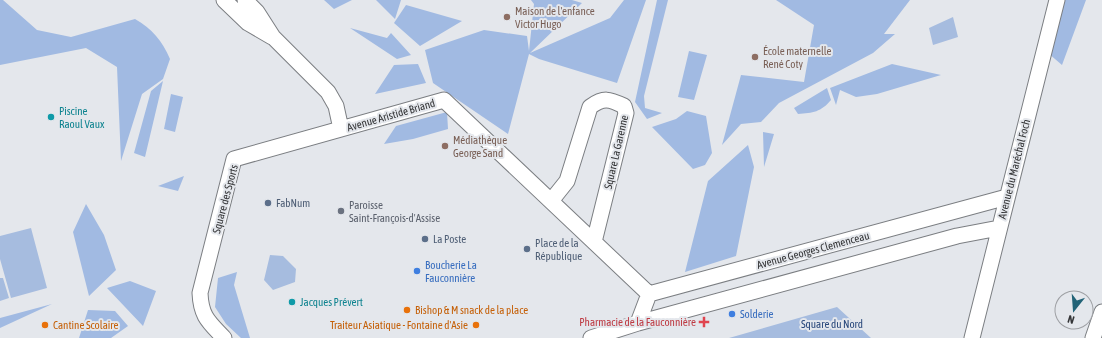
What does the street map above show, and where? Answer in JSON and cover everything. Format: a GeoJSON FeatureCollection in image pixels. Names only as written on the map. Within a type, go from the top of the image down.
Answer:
{"type":"FeatureCollection","features":[{"type":"Feature","properties":{"kind":"street","name":"Avenue Aristide Briand"},"geometry":{"type":"LineString","coordinates":[[224,0],[248,23],[273,37]]}},
{"type":"Feature","properties":{"kind":"street","name":"Avenue Aristide Briand"},"geometry":{"type":"LineString","coordinates":[[245,0],[257,12],[273,37],[328,92],[336,106],[341,129],[444,100],[648,294]]}},
{"type":"Feature","properties":{"kind":"street","name":"Avenue du Maréchal Foch"},"geometry":{"type":"LineString","coordinates":[[972,338],[1057,0]]}},
{"type":"Feature","properties":{"kind":"street","name":"Square La Garenne"},"geometry":{"type":"LineString","coordinates":[[551,201],[567,181],[590,107],[600,100],[611,100],[624,106],[626,113],[594,242]]}},
{"type":"Feature","properties":{"kind":"street","name":"Square des Sports"},"geometry":{"type":"LineString","coordinates":[[224,338],[206,319],[201,307],[200,293],[234,159],[341,129]]}},
{"type":"Feature","properties":{"kind":"street","name":"Avenue Georges Clemenceau"},"geometry":{"type":"LineString","coordinates":[[648,294],[1007,197]]}},
{"type":"Feature","properties":{"kind":"street"},"geometry":{"type":"LineString","coordinates":[[591,338],[638,323],[957,236],[999,228]]}},
{"type":"Feature","properties":{"kind":"street"},"geometry":{"type":"LineString","coordinates":[[638,323],[648,294]]}},
{"type":"Feature","properties":{"kind":"street"},"geometry":{"type":"LineString","coordinates":[[1092,338],[1102,312]]}},
{"type":"Feature","properties":{"kind":"green space"},"geometry":{"type":"Polygon","coordinates":[[[953,17],[958,37],[933,45],[929,28],[953,17]]]}},
{"type":"Feature","properties":{"kind":"green space"},"geometry":{"type":"Polygon","coordinates":[[[31,228],[47,288],[11,298],[0,259],[0,236],[31,228]]]}},
{"type":"Feature","properties":{"kind":"green space"},"geometry":{"type":"Polygon","coordinates":[[[270,255],[283,256],[296,269],[295,282],[273,290],[264,280],[270,255]]]}},
{"type":"Feature","properties":{"kind":"green space"},"geometry":{"type":"Polygon","coordinates":[[[0,278],[3,278],[9,298],[0,301],[0,278]]]}},
{"type":"Feature","properties":{"kind":"green space","name":"Square du Nord"},"geometry":{"type":"Polygon","coordinates":[[[837,307],[871,338],[729,338],[837,307]]]}},
{"type":"Feature","properties":{"kind":"shaded area"},"geometry":{"type":"Polygon","coordinates":[[[0,0],[3,0],[37,30],[71,37],[135,19],[147,27],[164,46],[170,59],[163,79],[142,94],[121,161],[117,67],[86,48],[0,65],[0,0]]]}},
{"type":"Feature","properties":{"kind":"shaded area"},"geometry":{"type":"Polygon","coordinates":[[[324,0],[352,0],[334,9],[324,0]]]}},
{"type":"Feature","properties":{"kind":"shaded area"},"geometry":{"type":"Polygon","coordinates":[[[376,0],[401,0],[395,19],[376,0]]]}},
{"type":"Feature","properties":{"kind":"shaded area"},"geometry":{"type":"Polygon","coordinates":[[[531,0],[572,0],[582,3],[530,53],[610,18],[624,0],[646,0],[617,83],[539,59],[529,54],[508,134],[433,83],[425,50],[484,30],[527,36],[529,51],[534,4],[531,0]]]}},
{"type":"Feature","properties":{"kind":"shaded area"},"geometry":{"type":"Polygon","coordinates":[[[657,0],[668,0],[644,96],[645,108],[662,113],[647,119],[635,102],[657,0]]]}},
{"type":"Feature","properties":{"kind":"shaded area"},"geometry":{"type":"Polygon","coordinates":[[[776,0],[910,0],[884,34],[895,34],[873,53],[779,103],[761,122],[741,124],[722,145],[741,75],[804,82],[814,25],[776,0]]]}},
{"type":"Feature","properties":{"kind":"shaded area"},"geometry":{"type":"Polygon","coordinates":[[[1062,0],[1086,0],[1062,65],[1048,53],[1062,0]]]}},
{"type":"Feature","properties":{"kind":"shaded area"},"geometry":{"type":"Polygon","coordinates":[[[406,5],[462,21],[420,46],[394,23],[406,5]]]}},
{"type":"Feature","properties":{"kind":"shaded area"},"geometry":{"type":"Polygon","coordinates":[[[350,28],[387,38],[391,33],[411,55],[397,59],[350,28]]]}},
{"type":"Feature","properties":{"kind":"shaded area"},"geometry":{"type":"Polygon","coordinates":[[[689,51],[707,55],[694,100],[678,97],[689,51]]]}},
{"type":"Feature","properties":{"kind":"shaded area"},"geometry":{"type":"Polygon","coordinates":[[[418,64],[426,83],[375,94],[394,65],[418,64]]]}},
{"type":"Feature","properties":{"kind":"shaded area"},"geometry":{"type":"Polygon","coordinates":[[[892,64],[941,75],[877,94],[856,97],[840,90],[836,105],[830,88],[892,64]]]}},
{"type":"Feature","properties":{"kind":"shaded area"},"geometry":{"type":"Polygon","coordinates":[[[163,81],[145,157],[134,153],[151,91],[163,81]]]}},
{"type":"Feature","properties":{"kind":"shaded area"},"geometry":{"type":"Polygon","coordinates":[[[827,88],[831,100],[824,107],[816,111],[798,114],[794,108],[827,88]]]}},
{"type":"Feature","properties":{"kind":"shaded area"},"geometry":{"type":"Polygon","coordinates":[[[171,94],[183,97],[175,132],[164,129],[171,94]]]}},
{"type":"Feature","properties":{"kind":"shaded area"},"geometry":{"type":"Polygon","coordinates":[[[687,111],[706,116],[712,153],[705,165],[693,169],[652,127],[676,119],[687,111]]]}},
{"type":"Feature","properties":{"kind":"shaded area"},"geometry":{"type":"Polygon","coordinates":[[[447,112],[448,129],[413,139],[384,144],[396,126],[447,112]]]}},
{"type":"Feature","properties":{"kind":"shaded area"},"geometry":{"type":"Polygon","coordinates":[[[763,132],[774,134],[764,167],[763,132]]]}},
{"type":"Feature","properties":{"kind":"shaded area"},"geometry":{"type":"Polygon","coordinates":[[[748,145],[754,167],[736,256],[685,272],[708,181],[748,145]]]}},
{"type":"Feature","properties":{"kind":"shaded area"},"geometry":{"type":"Polygon","coordinates":[[[184,176],[178,191],[158,186],[184,176]]]}},
{"type":"Feature","properties":{"kind":"shaded area"},"geometry":{"type":"Polygon","coordinates":[[[86,204],[104,235],[116,270],[89,296],[73,232],[86,204]]]}},
{"type":"Feature","properties":{"kind":"shaded area"},"geometry":{"type":"Polygon","coordinates":[[[237,272],[234,285],[250,338],[241,338],[226,324],[215,307],[218,278],[237,272]]]}},
{"type":"Feature","properties":{"kind":"shaded area"},"geometry":{"type":"Polygon","coordinates":[[[130,281],[156,291],[143,326],[107,288],[130,281]]]}},
{"type":"Feature","properties":{"kind":"shaded area"},"geometry":{"type":"Polygon","coordinates":[[[52,304],[0,328],[0,318],[52,304]]]}},
{"type":"Feature","properties":{"kind":"shaded area"},"geometry":{"type":"Polygon","coordinates":[[[88,310],[115,311],[128,326],[111,338],[79,338],[88,310]]]}},
{"type":"Feature","properties":{"kind":"place","name":"Maison de l'enfance Victor Hugo"},"geometry":{"type":"Point","coordinates":[507,17]}},
{"type":"Feature","properties":{"kind":"place","name":"École maternelle René Coty"},"geometry":{"type":"Point","coordinates":[755,57]}},
{"type":"Feature","properties":{"kind":"place","name":"Piscine Raoul Vaux"},"geometry":{"type":"Point","coordinates":[51,117]}},
{"type":"Feature","properties":{"kind":"place","name":"Médiathèque George Sand"},"geometry":{"type":"Point","coordinates":[445,146]}},
{"type":"Feature","properties":{"kind":"place","name":"FabNum"},"geometry":{"type":"Point","coordinates":[268,203]}},
{"type":"Feature","properties":{"kind":"place","name":"Paroisse Saint-François-d'Assise"},"geometry":{"type":"Point","coordinates":[341,211]}},
{"type":"Feature","properties":{"kind":"place","name":"La Poste"},"geometry":{"type":"Point","coordinates":[425,239]}},
{"type":"Feature","properties":{"kind":"place","name":"Place de la République"},"geometry":{"type":"Point","coordinates":[527,249]}},
{"type":"Feature","properties":{"kind":"place","name":"Boucherie La Fauconnière"},"geometry":{"type":"Point","coordinates":[417,271]}},
{"type":"Feature","properties":{"kind":"place","name":"Jacques Prévert"},"geometry":{"type":"Point","coordinates":[292,302]}},
{"type":"Feature","properties":{"kind":"place","name":"Bishop & M snack de la place"},"geometry":{"type":"Point","coordinates":[407,310]}},
{"type":"Feature","properties":{"kind":"place","name":"Solderie"},"geometry":{"type":"Point","coordinates":[732,314]}},
{"type":"Feature","properties":{"kind":"place","name":"Pharmacie de la Fauconnière"},"geometry":{"type":"Point","coordinates":[704,322]}},
{"type":"Feature","properties":{"kind":"place","name":"Cantine Scolaire"},"geometry":{"type":"Point","coordinates":[45,325]}},
{"type":"Feature","properties":{"kind":"place","name":"Traiteur Asiatique - Fontaine d'Asie"},"geometry":{"type":"Point","coordinates":[476,325]}}]}
